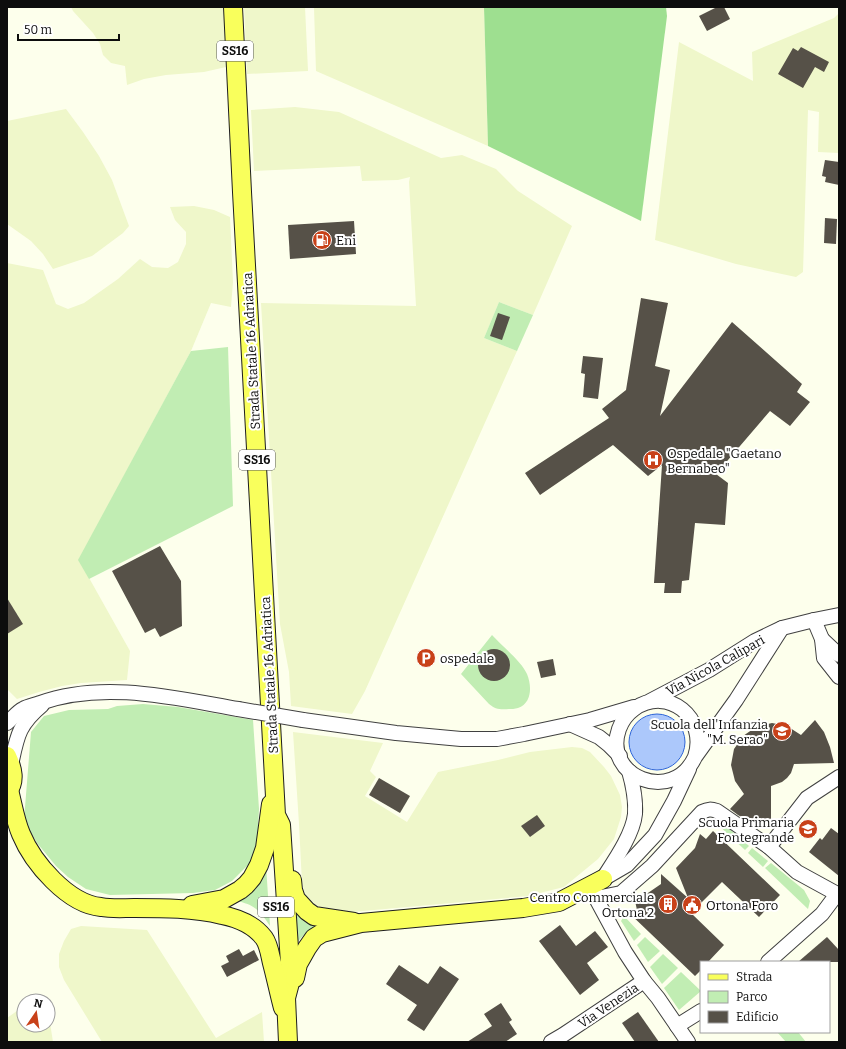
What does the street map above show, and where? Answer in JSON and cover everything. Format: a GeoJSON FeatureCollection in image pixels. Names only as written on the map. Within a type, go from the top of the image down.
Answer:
{"type":"FeatureCollection","features":[{"type":"Feature","properties":{"kind":"main road","name":"Strada Statale 16 Adriatica"},"geometry":{"type":"LineString","coordinates":[[233,7],[276,815],[281,825],[291,979],[286,998],[288,1042]]}},
{"type":"Feature","properties":{"kind":"main road"},"geometry":{"type":"LineString","coordinates":[[9,761],[12,778],[8,792],[14,814],[21,834],[34,858],[45,872],[73,897],[94,906],[102,908],[180,908],[198,910],[228,916],[254,927],[265,940],[270,953],[287,1024]]}},
{"type":"Feature","properties":{"kind":"main road"},"geometry":{"type":"LineString","coordinates":[[180,908],[224,898],[240,890],[252,878],[259,865],[265,848],[275,781]]}},
{"type":"Feature","properties":{"kind":"main road"},"geometry":{"type":"LineString","coordinates":[[275,781],[285,821],[293,890],[296,899],[307,912],[314,916],[361,923]]}},
{"type":"Feature","properties":{"kind":"main road"},"geometry":{"type":"LineString","coordinates":[[7,834],[34,858]]}},
{"type":"Feature","properties":{"kind":"main road"},"geometry":{"type":"LineString","coordinates":[[287,1024],[298,964],[306,948],[314,938],[322,933],[361,923],[524,908],[559,902],[596,888]]}},
{"type":"Feature","properties":{"kind":"street","name":"Via Nicola Calipari"},"geometry":{"type":"LineString","coordinates":[[644,704],[709,670],[755,641],[782,628],[839,615]]}},
{"type":"Feature","properties":{"kind":"street"},"geometry":{"type":"LineString","coordinates":[[814,620],[822,639],[824,658],[839,677]]}},
{"type":"Feature","properties":{"kind":"street","name":"Via Nicola Calipari"},"geometry":{"type":"LineString","coordinates":[[693,761],[736,700],[782,628]]}},
{"type":"Feature","properties":{"kind":"street"},"geometry":{"type":"LineString","coordinates":[[822,639],[839,655]]}},
{"type":"Feature","properties":{"kind":"street"},"geometry":{"type":"LineString","coordinates":[[7,723],[22,710],[49,700],[93,692],[136,693],[303,720],[396,733],[461,739],[507,738],[590,720],[644,704],[661,702],[680,708],[693,723],[698,735],[698,749],[693,761],[674,801],[655,835],[627,865],[596,888]]}},
{"type":"Feature","properties":{"kind":"street"},"geometry":{"type":"LineString","coordinates":[[9,761],[20,730],[36,710],[49,700]]}},
{"type":"Feature","properties":{"kind":"street"},"geometry":{"type":"LineString","coordinates":[[644,704],[630,712],[622,722],[617,739],[620,756],[629,771],[639,778],[650,782],[662,782],[679,776],[693,761]]}},
{"type":"Feature","properties":{"kind":"street"},"geometry":{"type":"LineString","coordinates":[[570,724],[599,738],[620,756]]}},
{"type":"Feature","properties":{"kind":"street"},"geometry":{"type":"LineString","coordinates":[[596,888],[616,858],[633,823],[635,804],[633,786],[629,771]]}},
{"type":"Feature","properties":{"kind":"street"},"geometry":{"type":"LineString","coordinates":[[768,847],[807,798],[839,777]]}},
{"type":"Feature","properties":{"kind":"street"},"geometry":{"type":"LineString","coordinates":[[596,888],[621,893],[652,866],[702,812],[710,809],[717,811],[768,847],[797,872],[838,895],[822,914],[769,961]]}},
{"type":"Feature","properties":{"kind":"street"},"geometry":{"type":"LineString","coordinates":[[596,888],[619,943],[644,981],[688,1042]]}},
{"type":"Feature","properties":{"kind":"street","name":"Via Venezia"},"geometry":{"type":"LineString","coordinates":[[559,1040],[644,981]]}},
{"type":"Feature","properties":{"kind":"street"},"geometry":{"type":"LineString","coordinates":[[677,1026],[700,1013]]}},
{"type":"Feature","properties":{"kind":"green space"},"geometry":{"type":"Polygon","coordinates":[[[71,7],[224,7],[226,67],[204,72],[166,75],[144,79],[127,85],[125,66],[111,63],[103,55],[100,44],[93,33],[71,7]]]}},
{"type":"Feature","properties":{"kind":"green space"},"geometry":{"type":"Polygon","coordinates":[[[244,7],[305,7],[308,71],[247,74],[244,7]]]}},
{"type":"Feature","properties":{"kind":"green space"},"geometry":{"type":"Polygon","coordinates":[[[484,7],[488,146],[316,71],[314,8],[484,7]]]}},
{"type":"Feature","properties":{"kind":"green space"},"geometry":{"type":"Polygon","coordinates":[[[484,7],[666,7],[667,16],[641,221],[488,146],[484,7]]]}},
{"type":"Feature","properties":{"kind":"green space"},"geometry":{"type":"Polygon","coordinates":[[[839,13],[839,153],[818,152],[819,112],[808,110],[803,272],[796,277],[736,264],[655,240],[679,42],[753,81],[752,52],[834,18],[839,13]]]}},
{"type":"Feature","properties":{"kind":"green space"},"geometry":{"type":"Polygon","coordinates":[[[295,107],[339,112],[441,158],[462,155],[496,169],[518,191],[572,226],[533,315],[499,302],[484,338],[517,351],[365,691],[352,714],[291,706],[289,672],[280,624],[261,303],[416,306],[409,182],[410,177],[398,180],[362,181],[360,166],[254,171],[251,110],[295,107]]]}},
{"type":"Feature","properties":{"kind":"green space"},"geometry":{"type":"Polygon","coordinates":[[[66,109],[99,156],[112,180],[129,226],[123,233],[92,256],[53,269],[43,254],[31,241],[7,224],[7,121],[66,109]]]}},
{"type":"Feature","properties":{"kind":"green space"},"geometry":{"type":"Polygon","coordinates":[[[194,206],[214,210],[230,217],[233,282],[231,307],[211,303],[191,351],[79,560],[130,651],[127,680],[81,683],[62,686],[17,699],[7,689],[7,263],[43,270],[56,304],[68,309],[84,303],[118,279],[140,259],[152,267],[168,268],[178,262],[186,244],[186,232],[175,220],[170,207],[194,206]]]}},
{"type":"Feature","properties":{"kind":"green space"},"geometry":{"type":"Polygon","coordinates":[[[499,302],[533,315],[517,351],[484,338],[499,302]]]}},
{"type":"Feature","properties":{"kind":"green space"},"geometry":{"type":"Polygon","coordinates":[[[228,347],[233,506],[89,579],[78,560],[191,351],[228,347]]]}},
{"type":"Feature","properties":{"kind":"green space"},"geometry":{"type":"Polygon","coordinates":[[[492,635],[516,659],[524,669],[529,679],[530,694],[523,706],[518,708],[498,709],[493,707],[461,674],[492,635]]]}},
{"type":"Feature","properties":{"kind":"green space"},"geometry":{"type":"Polygon","coordinates":[[[143,704],[178,707],[253,720],[259,809],[257,845],[254,857],[248,865],[232,881],[215,890],[193,893],[110,895],[86,889],[68,877],[56,866],[37,843],[24,820],[31,732],[44,716],[69,710],[108,709],[117,706],[143,704]]]}},
{"type":"Feature","properties":{"kind":"green space"},"geometry":{"type":"Polygon","coordinates":[[[293,732],[383,743],[370,771],[376,777],[365,796],[407,822],[438,772],[530,752],[572,747],[582,748],[590,752],[611,776],[620,795],[622,807],[621,817],[614,839],[598,859],[564,887],[528,896],[352,912],[327,911],[307,900],[302,883],[293,732]]]}},
{"type":"Feature","properties":{"kind":"green space"},"geometry":{"type":"Polygon","coordinates":[[[717,818],[749,846],[745,850],[714,821],[717,818]]]}},
{"type":"Feature","properties":{"kind":"green space"},"geometry":{"type":"Polygon","coordinates":[[[752,848],[768,861],[763,867],[748,853],[752,848]]]}},
{"type":"Feature","properties":{"kind":"green space"},"geometry":{"type":"Polygon","coordinates":[[[771,863],[804,890],[810,901],[808,909],[765,868],[771,863]]]}},
{"type":"Feature","properties":{"kind":"green space"},"geometry":{"type":"Polygon","coordinates":[[[266,865],[270,926],[263,916],[252,906],[236,901],[266,865]]]}},
{"type":"Feature","properties":{"kind":"green space"},"geometry":{"type":"Polygon","coordinates":[[[294,902],[323,923],[308,932],[296,944],[294,902]]]}},
{"type":"Feature","properties":{"kind":"green space"},"geometry":{"type":"Polygon","coordinates":[[[624,916],[641,934],[634,941],[621,921],[624,916]]]}},
{"type":"Feature","properties":{"kind":"green space"},"geometry":{"type":"Polygon","coordinates":[[[81,926],[147,930],[216,1038],[262,1012],[264,1042],[102,1042],[64,980],[59,967],[59,954],[64,941],[71,929],[81,926]]]}},
{"type":"Feature","properties":{"kind":"green space"},"geometry":{"type":"Polygon","coordinates":[[[645,937],[660,951],[648,962],[637,945],[645,937]]]}},
{"type":"Feature","properties":{"kind":"green space"},"geometry":{"type":"Polygon","coordinates":[[[663,954],[678,968],[662,984],[650,967],[663,954]]]}},
{"type":"Feature","properties":{"kind":"green space"},"geometry":{"type":"Polygon","coordinates":[[[681,972],[700,990],[700,992],[679,1010],[664,988],[681,972]]]}},
{"type":"Feature","properties":{"kind":"green space"},"geometry":{"type":"Polygon","coordinates":[[[16,1012],[16,1033],[52,1033],[53,1042],[7,1042],[7,1018],[16,1012]]]}},
{"type":"Feature","properties":{"kind":"green space"},"geometry":{"type":"Polygon","coordinates":[[[778,1033],[799,1033],[806,1042],[786,1042],[778,1033]]]}},
{"type":"Feature","properties":{"kind":"water"},"geometry":{"type":"Polygon","coordinates":[[[657,714],[668,716],[677,722],[683,731],[685,742],[683,753],[677,762],[668,768],[657,770],[646,768],[637,762],[631,753],[629,742],[631,731],[637,722],[646,716],[657,714]]]}},
{"type":"Feature","properties":{"kind":"building"},"geometry":{"type":"Polygon","coordinates":[[[717,7],[724,7],[730,19],[707,31],[699,16],[717,7]]]}},
{"type":"Feature","properties":{"kind":"building"},"geometry":{"type":"Polygon","coordinates":[[[801,47],[829,62],[824,72],[815,67],[803,88],[778,74],[793,48],[798,51],[801,47]]]}},
{"type":"Feature","properties":{"kind":"building"},"geometry":{"type":"Polygon","coordinates":[[[825,160],[839,162],[839,185],[825,182],[826,177],[822,176],[825,160]]]}},
{"type":"Feature","properties":{"kind":"building"},"geometry":{"type":"Polygon","coordinates":[[[825,218],[837,219],[836,244],[824,243],[825,218]]]}},
{"type":"Feature","properties":{"kind":"building","name":"Eni"},"geometry":{"type":"Polygon","coordinates":[[[354,221],[356,254],[290,259],[288,225],[354,221]]]}},
{"type":"Feature","properties":{"kind":"building"},"geometry":{"type":"Polygon","coordinates":[[[641,298],[668,303],[655,366],[670,370],[660,416],[732,322],[802,384],[797,392],[810,402],[790,426],[770,411],[716,474],[728,483],[725,525],[695,523],[689,580],[682,581],[681,593],[664,593],[665,583],[654,583],[662,465],[648,476],[613,445],[540,495],[525,473],[609,418],[602,409],[626,390],[641,298]]]}},
{"type":"Feature","properties":{"kind":"building"},"geometry":{"type":"Polygon","coordinates":[[[498,313],[510,317],[502,340],[490,336],[498,313]]]}},
{"type":"Feature","properties":{"kind":"building"},"geometry":{"type":"Polygon","coordinates":[[[583,356],[603,358],[598,399],[583,397],[585,374],[581,373],[583,356]]]}},
{"type":"Feature","properties":{"kind":"building"},"geometry":{"type":"Polygon","coordinates":[[[160,546],[181,581],[182,626],[160,637],[155,628],[145,633],[112,571],[160,546]]]}},
{"type":"Feature","properties":{"kind":"building"},"geometry":{"type":"Polygon","coordinates":[[[7,598],[23,624],[7,634],[7,598]]]}},
{"type":"Feature","properties":{"kind":"building"},"geometry":{"type":"Polygon","coordinates":[[[491,649],[497,649],[507,656],[510,665],[509,671],[503,678],[497,681],[491,681],[481,674],[478,668],[478,662],[485,652],[491,649]]]}},
{"type":"Feature","properties":{"kind":"building"},"geometry":{"type":"Polygon","coordinates":[[[553,659],[556,675],[541,678],[537,662],[553,659]]]}},
{"type":"Feature","properties":{"kind":"building"},"geometry":{"type":"Polygon","coordinates":[[[815,720],[824,732],[834,763],[794,764],[791,773],[787,778],[782,782],[771,786],[771,825],[750,822],[730,809],[744,794],[735,781],[731,765],[734,749],[743,736],[756,727],[772,723],[787,726],[801,735],[815,720]]]}},
{"type":"Feature","properties":{"kind":"building"},"geometry":{"type":"Polygon","coordinates":[[[379,778],[410,796],[400,813],[369,795],[379,778]]]}},
{"type":"Feature","properties":{"kind":"building"},"geometry":{"type":"Polygon","coordinates":[[[537,815],[545,826],[530,837],[521,826],[537,815]]]}},
{"type":"Feature","properties":{"kind":"building"},"geometry":{"type":"Polygon","coordinates":[[[831,828],[839,834],[839,876],[809,852],[820,838],[822,840],[831,828]]]}},
{"type":"Feature","properties":{"kind":"building","name":"Centro Commerciale Ortona 2"},"geometry":{"type":"Polygon","coordinates":[[[713,831],[780,895],[759,917],[722,882],[691,913],[724,945],[709,961],[700,961],[700,971],[695,976],[627,911],[637,910],[635,901],[661,884],[661,874],[688,898],[676,868],[695,848],[700,834],[706,839],[713,831]]]}},
{"type":"Feature","properties":{"kind":"building"},"geometry":{"type":"Polygon","coordinates":[[[560,925],[576,946],[595,931],[608,947],[587,963],[599,980],[580,995],[539,941],[560,925]]]}},
{"type":"Feature","properties":{"kind":"building"},"geometry":{"type":"Polygon","coordinates":[[[827,937],[839,950],[839,962],[799,961],[827,937]]]}},
{"type":"Feature","properties":{"kind":"building"},"geometry":{"type":"Polygon","coordinates":[[[239,949],[243,956],[254,950],[259,960],[227,977],[221,966],[229,962],[226,956],[239,949]]]}},
{"type":"Feature","properties":{"kind":"building"},"geometry":{"type":"Polygon","coordinates":[[[399,965],[428,984],[440,966],[459,979],[424,1031],[407,1020],[417,1005],[386,984],[399,965]]]}},
{"type":"Feature","properties":{"kind":"building"},"geometry":{"type":"Polygon","coordinates":[[[501,1003],[512,1020],[509,1022],[517,1034],[505,1042],[467,1042],[492,1026],[484,1014],[501,1003]]]}},
{"type":"Feature","properties":{"kind":"building"},"geometry":{"type":"Polygon","coordinates":[[[638,1012],[659,1042],[635,1042],[622,1023],[638,1012]]]}},
{"type":"Feature","properties":{"kind":"place","name":"Eni"},"geometry":{"type":"Point","coordinates":[322,240]}},
{"type":"Feature","properties":{"kind":"place","name":"Ospedale \"Gaetano Bernabeo\""},"geometry":{"type":"Point","coordinates":[653,460]}},
{"type":"Feature","properties":{"kind":"place","name":"ospedale"},"geometry":{"type":"Point","coordinates":[426,658]}},
{"type":"Feature","properties":{"kind":"place","name":"Scuola dell'Infanzia \"M. Serao\""},"geometry":{"type":"Point","coordinates":[782,731]}},
{"type":"Feature","properties":{"kind":"place","name":"Scuola Primaria Fontegrande"},"geometry":{"type":"Point","coordinates":[808,829]}},
{"type":"Feature","properties":{"kind":"place","name":"Centro Commerciale Ortona 2"},"geometry":{"type":"Point","coordinates":[668,904]}},
{"type":"Feature","properties":{"kind":"place","name":"Ortona Foro"},"geometry":{"type":"Point","coordinates":[692,905]}}]}
